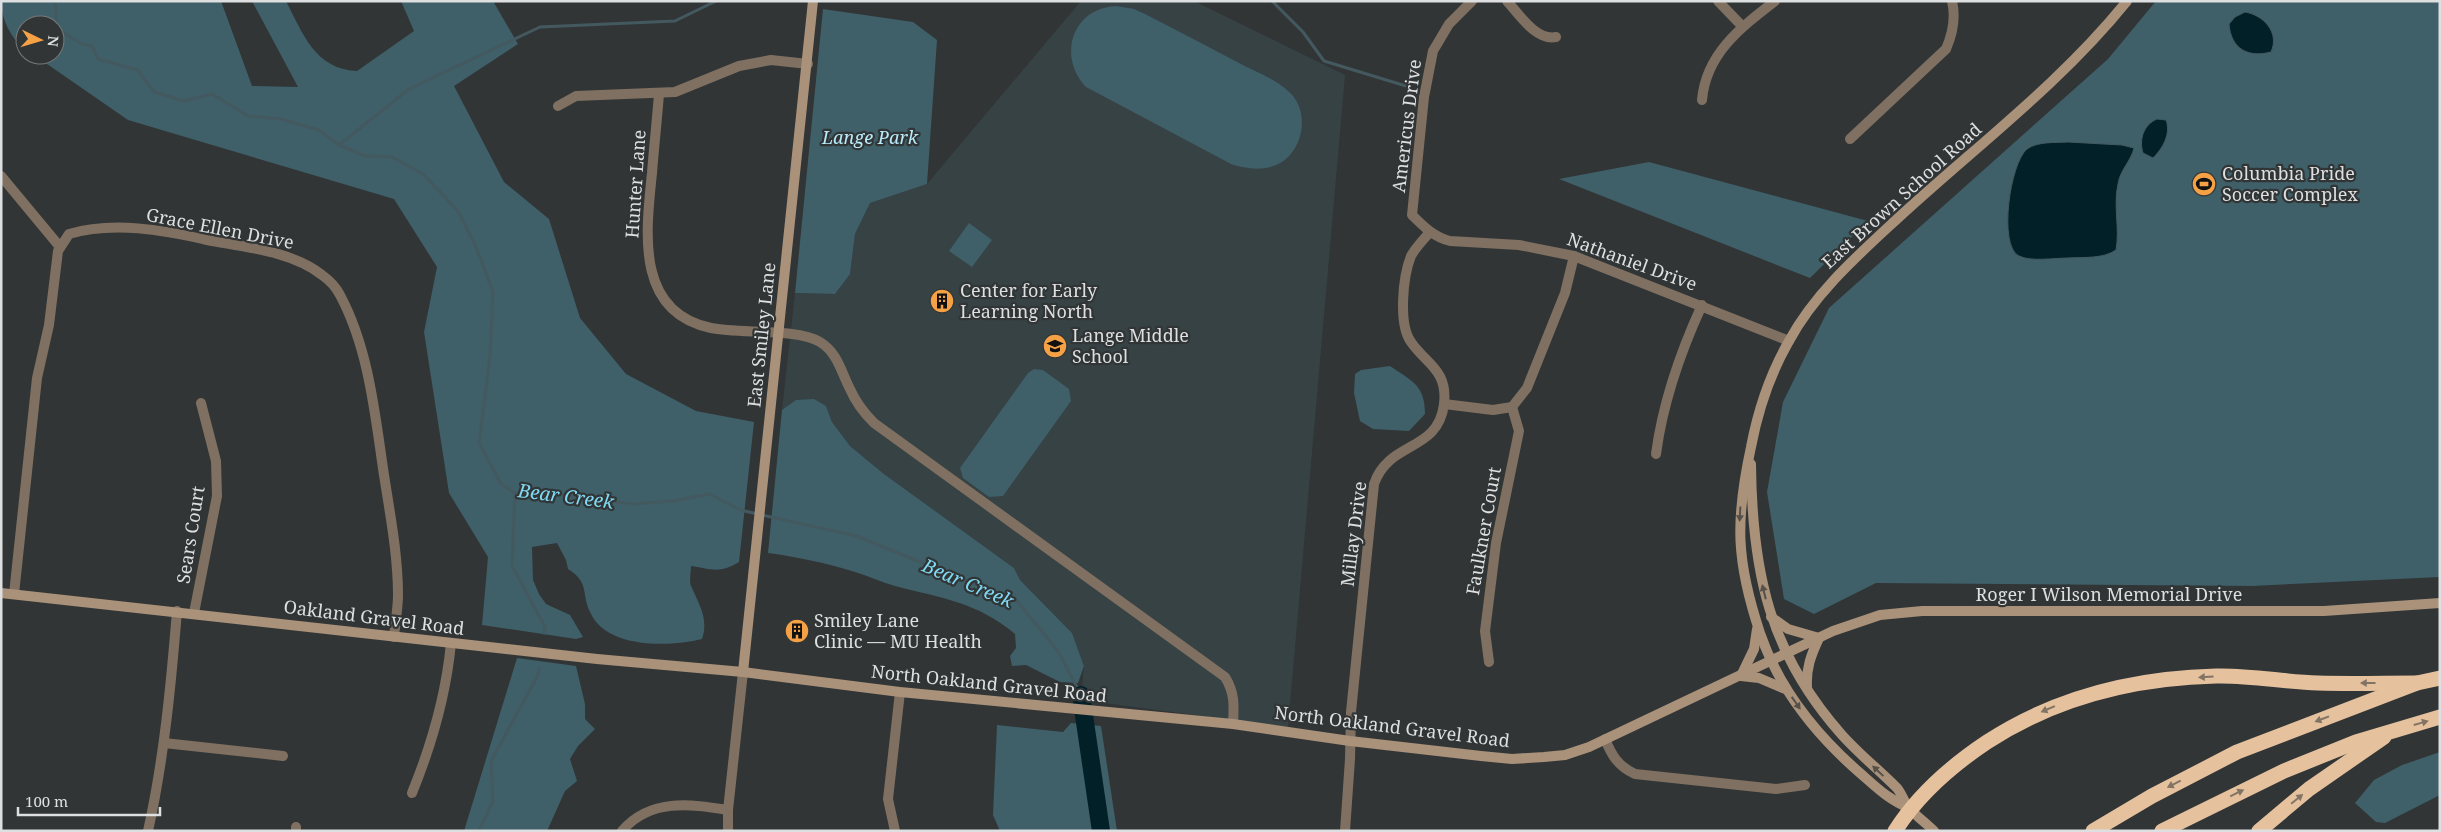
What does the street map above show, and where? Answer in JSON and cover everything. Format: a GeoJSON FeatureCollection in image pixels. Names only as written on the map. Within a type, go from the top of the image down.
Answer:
{"type":"FeatureCollection","features":[{"type":"Feature","properties":{"kind":"highway"},"geometry":{"type":"LineString","coordinates":[[1895,831],[1909,808],[1961,759],[2009,728],[2048,708],[2116,687],[2165,679],[2218,676],[2317,683],[2417,683]]}},
{"type":"Feature","properties":{"kind":"highway"},"geometry":{"type":"LineString","coordinates":[[2093,831],[2152,796],[2237,752],[2417,683],[2440,678]]}},
{"type":"Feature","properties":{"kind":"highway"},"geometry":{"type":"LineString","coordinates":[[2162,831],[2284,771],[2356,742],[2440,717]]}},
{"type":"Feature","properties":{"kind":"highway"},"geometry":{"type":"LineString","coordinates":[[2259,831],[2309,789],[2348,764],[2393,731]]}},
{"type":"Feature","properties":{"kind":"street","name":"East Smiley Lane"},"geometry":{"type":"LineString","coordinates":[[743,672],[808,64],[813,1]]}},
{"type":"Feature","properties":{"kind":"street","name":"Americus Drive"},"geometry":{"type":"LineString","coordinates":[[1430,232],[1412,215],[1424,96],[1433,51],[1449,24],[1472,1]]}},
{"type":"Feature","properties":{"kind":"street"},"geometry":{"type":"LineString","coordinates":[[1507,1],[1538,34],[1548,38],[1556,37]]}},
{"type":"Feature","properties":{"kind":"street"},"geometry":{"type":"LineString","coordinates":[[1718,1],[1742,26]]}},
{"type":"Feature","properties":{"kind":"street"},"geometry":{"type":"LineString","coordinates":[[1702,100],[1704,81],[1712,62],[1742,26],[1775,1]]}},
{"type":"Feature","properties":{"kind":"street"},"geometry":{"type":"LineString","coordinates":[[1850,139],[1946,49],[1955,14],[1952,1]]}},
{"type":"Feature","properties":{"kind":"street","name":"East Brown School Road"},"geometry":{"type":"LineString","coordinates":[[1909,808],[1891,800],[1840,756],[1804,716],[1785,689],[1771,662],[1747,594],[1739,534],[1744,472],[1759,410],[1789,341],[1825,288],[1937,183],[2041,94],[2099,36],[2127,1]]}},
{"type":"Feature","properties":{"kind":"street"},"geometry":{"type":"LineString","coordinates":[[558,106],[576,96],[676,92],[739,66],[771,60],[808,64]]}},
{"type":"Feature","properties":{"kind":"street","name":"Hunter Lane"},"geometry":{"type":"LineString","coordinates":[[659,94],[646,229],[648,257],[656,285],[669,306],[689,320],[711,328],[798,335],[818,340],[828,347],[841,367],[855,400],[874,423],[1225,677],[1232,687],[1234,698],[1233,724]]}},
{"type":"Feature","properties":{"kind":"street"},"geometry":{"type":"LineString","coordinates":[[1,176],[60,247],[56,263],[49,325],[37,378],[14,594]]}},
{"type":"Feature","properties":{"kind":"street","name":"Grace Ellen Drive"},"geometry":{"type":"LineString","coordinates":[[60,247],[68,234],[82,230],[120,228],[160,230],[273,254],[302,263],[331,282],[340,294],[355,332],[366,372],[394,541],[398,596],[394,637]]}},
{"type":"Feature","properties":{"kind":"street"},"geometry":{"type":"LineString","coordinates":[[1430,232],[1416,248],[1408,266],[1403,325],[1412,344],[1437,371],[1442,382],[1444,404],[1493,410],[1512,407],[1527,388],[1565,293],[1574,256]]}},
{"type":"Feature","properties":{"kind":"street","name":"Nathaniel Drive"},"geometry":{"type":"LineString","coordinates":[[1430,232],[1450,242],[1519,244],[1574,256],[1789,341]]}},
{"type":"Feature","properties":{"kind":"street"},"geometry":{"type":"LineString","coordinates":[[1656,454],[1666,400],[1679,360],[1702,305]]}},
{"type":"Feature","properties":{"kind":"street","name":"Sears Court"},"geometry":{"type":"LineString","coordinates":[[194,614],[217,496],[216,461],[201,403]]}},
{"type":"Feature","properties":{"kind":"street","name":"Millay Drive"},"geometry":{"type":"LineString","coordinates":[[1345,831],[1351,712],[1374,484],[1379,471],[1387,461],[1398,452],[1422,441],[1431,432],[1439,420],[1444,404]]}},
{"type":"Feature","properties":{"kind":"street","name":"Faulkner Court"},"geometry":{"type":"LineString","coordinates":[[1489,662],[1485,631],[1496,543],[1519,431],[1512,407]]}},
{"type":"Feature","properties":{"kind":"street","name":"East Brown School Road"},"geometry":{"type":"LineString","coordinates":[[1750,448],[1754,538],[1760,577],[1771,617],[1787,654]]}},
{"type":"Feature","properties":{"kind":"street","name":"Oakland Gravel Road"},"geometry":{"type":"LineString","coordinates":[[1,593],[177,611],[451,644],[743,672]]}},
{"type":"Feature","properties":{"kind":"street","name":"Roger I Wilson Memorial Drive"},"geometry":{"type":"LineString","coordinates":[[1787,654],[1860,620],[1905,612],[2324,611],[2440,603]]}},
{"type":"Feature","properties":{"kind":"street"},"geometry":{"type":"LineString","coordinates":[[148,831],[164,744],[177,611]]}},
{"type":"Feature","properties":{"kind":"street"},"geometry":{"type":"LineString","coordinates":[[1771,617],[1788,629],[1819,638],[1810,658],[1806,675],[1808,689]]}},
{"type":"Feature","properties":{"kind":"street"},"geometry":{"type":"LineString","coordinates":[[1758,627],[1754,649],[1741,676],[1759,678],[1785,689]]}},
{"type":"Feature","properties":{"kind":"street"},"geometry":{"type":"LineString","coordinates":[[412,793],[438,720],[448,671],[451,644]]}},
{"type":"Feature","properties":{"kind":"street"},"geometry":{"type":"LineString","coordinates":[[1787,654],[1808,689],[1843,736],[1899,790],[1909,808],[1934,831]]}},
{"type":"Feature","properties":{"kind":"street","name":"North Oakland Gravel Road"},"geometry":{"type":"LineString","coordinates":[[743,672],[900,692],[1233,724],[1350,741],[1512,759],[1565,754],[1606,738],[1787,654]]}},
{"type":"Feature","properties":{"kind":"street"},"geometry":{"type":"LineString","coordinates":[[728,831],[728,810],[743,672]]}},
{"type":"Feature","properties":{"kind":"street"},"geometry":{"type":"LineString","coordinates":[[895,831],[888,799],[900,692]]}},
{"type":"Feature","properties":{"kind":"street"},"geometry":{"type":"LineString","coordinates":[[1606,738],[1613,758],[1624,769],[1635,774],[1776,788],[1805,785]]}},
{"type":"Feature","properties":{"kind":"street"},"geometry":{"type":"LineString","coordinates":[[164,744],[283,756]]}},
{"type":"Feature","properties":{"kind":"street"},"geometry":{"type":"LineString","coordinates":[[622,831],[630,821],[652,809],[677,804],[728,810]]}},
{"type":"Feature","properties":{"kind":"shaded area","name":"Lange Middle School"},"geometry":{"type":"Polygon","coordinates":[[[1081,1],[1194,1],[1345,75],[1288,727],[1081,700],[1084,666],[1072,633],[1020,580],[1014,568],[884,474],[850,446],[832,422],[826,406],[782,410],[795,293],[835,294],[850,273],[855,234],[870,203],[927,184],[1081,1]]]}},
{"type":"Feature","properties":{"kind":"shaded area"},"geometry":{"type":"Polygon","coordinates":[[[2245,12],[2258,17],[2268,26],[2273,38],[2271,52],[2255,54],[2248,52],[2242,50],[2233,40],[2229,24],[2235,17],[2245,12]]]}},
{"type":"Feature","properties":{"kind":"shaded area"},"geometry":{"type":"Polygon","coordinates":[[[2157,119],[2166,120],[2167,136],[2160,150],[2153,158],[2143,153],[2142,138],[2148,125],[2157,119]]]}},
{"type":"Feature","properties":{"kind":"shaded area"},"geometry":{"type":"Polygon","coordinates":[[[2068,142],[2122,145],[2134,148],[2118,184],[2116,200],[2116,250],[2105,255],[2087,257],[2036,259],[2019,256],[2013,249],[2009,237],[2008,221],[2011,186],[2021,157],[2031,146],[2068,142]]]}},
{"type":"Feature","properties":{"kind":"green space"},"geometry":{"type":"Polygon","coordinates":[[[1,1],[221,1],[252,86],[298,87],[252,1],[286,1],[298,26],[312,48],[321,57],[343,69],[357,71],[414,31],[401,1],[493,1],[518,44],[454,86],[504,182],[549,219],[580,318],[626,374],[696,411],[754,422],[739,562],[721,569],[691,566],[690,584],[704,618],[702,639],[656,644],[624,639],[610,633],[598,624],[590,612],[582,584],[575,574],[568,569],[566,560],[557,543],[532,547],[533,580],[546,604],[570,615],[583,637],[576,639],[482,625],[488,557],[449,493],[424,332],[437,267],[394,199],[128,120],[48,65],[65,65],[65,15],[15,15],[15,40],[8,28],[1,8],[1,1]]]}},
{"type":"Feature","properties":{"kind":"green space","name":"Columbia Pride Soccer Complex"},"geometry":{"type":"Polygon","coordinates":[[[2156,1],[2440,1],[2440,577],[2252,586],[1876,583],[1814,614],[1784,599],[1767,492],[1783,402],[1829,308],[2108,59],[2156,1]]]}},
{"type":"Feature","properties":{"kind":"green space"},"geometry":{"type":"Polygon","coordinates":[[[1116,6],[1134,9],[1145,14],[1267,77],[1288,90],[1298,104],[1302,120],[1300,137],[1292,153],[1280,163],[1266,168],[1245,168],[1231,164],[1086,87],[1077,75],[1072,62],[1071,49],[1074,36],[1080,25],[1089,15],[1101,9],[1116,6]]]}},
{"type":"Feature","properties":{"kind":"green space","name":"Lange Park"},"geometry":{"type":"Polygon","coordinates":[[[823,9],[913,22],[937,40],[927,184],[870,203],[855,234],[850,274],[835,294],[795,293],[823,9]]]}},
{"type":"Feature","properties":{"kind":"green space"},"geometry":{"type":"Polygon","coordinates":[[[1649,162],[1868,221],[1810,278],[1559,179],[1649,162]]]}},
{"type":"Feature","properties":{"kind":"green space"},"geometry":{"type":"Polygon","coordinates":[[[969,223],[992,240],[972,267],[949,251],[969,223]]]}},
{"type":"Feature","properties":{"kind":"green space"},"geometry":{"type":"Polygon","coordinates":[[[1390,366],[1411,380],[1423,396],[1425,414],[1409,431],[1373,429],[1360,421],[1354,393],[1355,374],[1361,370],[1390,366]]]}},
{"type":"Feature","properties":{"kind":"green space"},"geometry":{"type":"Polygon","coordinates":[[[1034,369],[1043,370],[1069,389],[1071,401],[1003,496],[989,497],[963,478],[960,468],[1028,373],[1034,369]]]}},
{"type":"Feature","properties":{"kind":"green space"},"geometry":{"type":"Polygon","coordinates":[[[814,399],[826,406],[832,422],[850,446],[884,474],[1014,568],[1020,580],[1072,633],[1084,666],[1078,683],[1060,682],[1026,665],[1012,666],[1010,656],[1016,648],[1015,634],[987,615],[958,602],[895,586],[833,566],[801,558],[768,553],[782,410],[796,400],[814,399]]]}},
{"type":"Feature","properties":{"kind":"green space"},"geometry":{"type":"Polygon","coordinates":[[[517,658],[576,666],[585,704],[585,719],[595,729],[578,746],[570,759],[577,781],[565,791],[547,831],[464,831],[517,658]]]}},
{"type":"Feature","properties":{"kind":"green space"},"geometry":{"type":"Polygon","coordinates":[[[1071,723],[1101,726],[1117,831],[1000,831],[993,815],[997,725],[1063,732],[1071,723]]]}},
{"type":"Feature","properties":{"kind":"green space"},"geometry":{"type":"Polygon","coordinates":[[[2440,752],[2440,795],[2385,823],[2376,822],[2355,803],[2374,780],[2402,765],[2440,752]]]}},
{"type":"Feature","properties":{"kind":"waterway","name":"Bear Creek"},"geometry":{"type":"LineString","coordinates":[[55,1],[57,29],[82,44],[92,46],[98,59],[138,70],[154,92],[184,101],[212,94],[248,116],[281,119],[319,130],[339,145],[365,156],[392,157],[423,174],[458,211],[476,247],[493,292],[490,356],[479,443],[501,484],[515,493],[544,493],[633,504],[673,501],[710,494],[740,510],[856,536],[1017,601],[1058,651],[1081,695]]}},
{"type":"Feature","properties":{"kind":"waterway"},"geometry":{"type":"LineString","coordinates":[[339,145],[409,89],[540,27],[675,21],[716,1]]}},
{"type":"Feature","properties":{"kind":"waterway"},"geometry":{"type":"LineString","coordinates":[[1272,1],[1303,32],[1324,61],[1406,86]]}},
{"type":"Feature","properties":{"kind":"waterway"},"geometry":{"type":"LineString","coordinates":[[515,493],[512,566],[545,627],[544,633]]}},
{"type":"Feature","properties":{"kind":"waterway"},"geometry":{"type":"LineString","coordinates":[[479,831],[493,801],[491,761],[538,675],[539,668]]}},
{"type":"Feature","properties":{"kind":"waterway","name":"Bear Creek"},"geometry":{"type":"LineString","coordinates":[[1081,695],[1101,831]]}},
{"type":"Feature","properties":{"kind":"place","name":"Columbia Pride Soccer Complex"},"geometry":{"type":"Point","coordinates":[2204,184]}},
{"type":"Feature","properties":{"kind":"place","name":"Center for Early Learning North"},"geometry":{"type":"Point","coordinates":[942,301]}},
{"type":"Feature","properties":{"kind":"place","name":"Lange Middle School"},"geometry":{"type":"Point","coordinates":[1055,346]}},
{"type":"Feature","properties":{"kind":"place","name":"Smiley Lane Clinic — MU Health"},"geometry":{"type":"Point","coordinates":[797,631]}}]}
